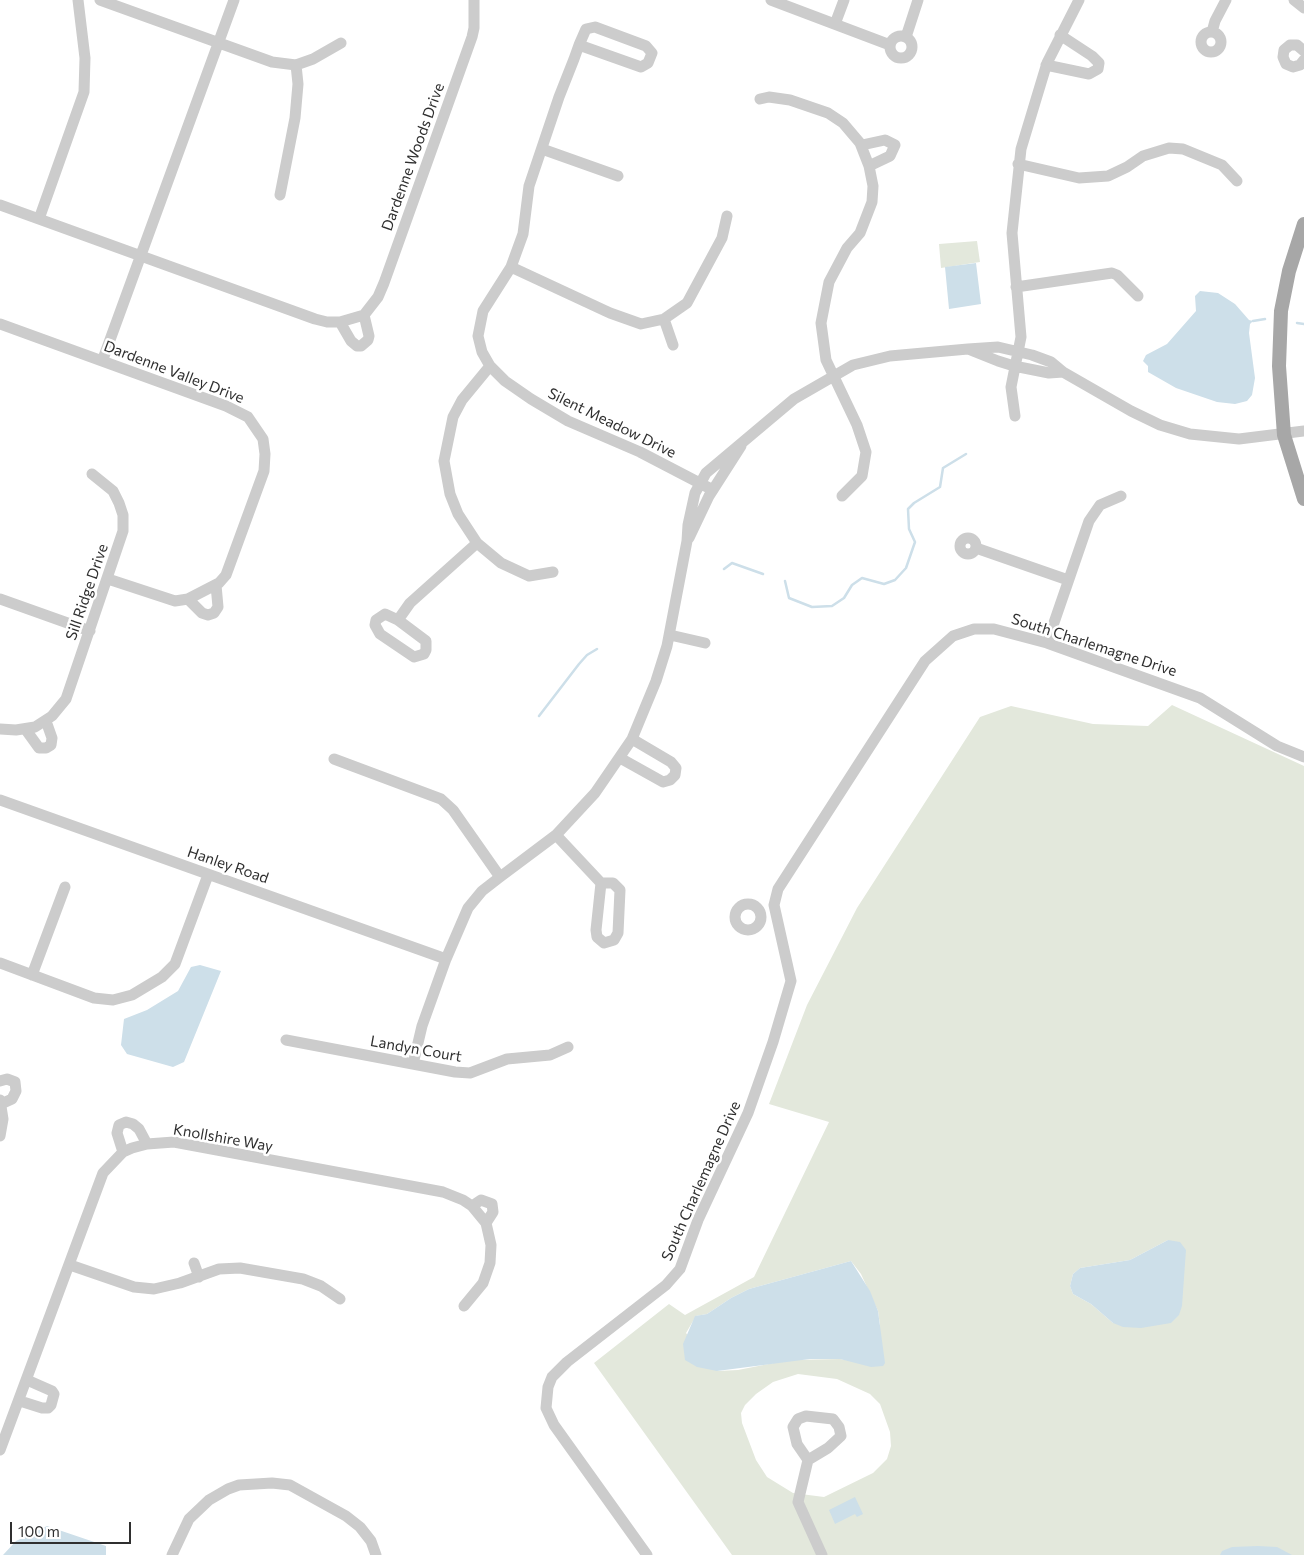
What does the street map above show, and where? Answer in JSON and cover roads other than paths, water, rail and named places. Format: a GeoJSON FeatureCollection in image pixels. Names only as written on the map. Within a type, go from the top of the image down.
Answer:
{"type":"FeatureCollection","features":[{"type":"Feature","properties":{"kind":"main road"},"geometry":{"type":"LineString","coordinates":[[1302,234],[1287,280],[1280,320],[1279,366],[1284,434],[1304,499]]}},
{"type":"Feature","properties":{"kind":"street"},"geometry":{"type":"LineString","coordinates":[[100,0],[272,62],[296,65],[313,59],[341,43]]}},
{"type":"Feature","properties":{"kind":"street"},"geometry":{"type":"LineString","coordinates":[[102,359],[234,0]]}},
{"type":"Feature","properties":{"kind":"street"},"geometry":{"type":"LineString","coordinates":[[771,0],[890,45],[894,56],[906,57],[912,47],[906,37],[918,0]]}},
{"type":"Feature","properties":{"kind":"street"},"geometry":{"type":"LineString","coordinates":[[835,24],[844,0]]}},
{"type":"Feature","properties":{"kind":"street"},"geometry":{"type":"LineString","coordinates":[[1015,416],[1011,387],[1014,366],[1019,352],[1021,322],[1012,233],[1018,164],[1025,130],[1046,65],[1079,0]]}},
{"type":"Feature","properties":{"kind":"street"},"geometry":{"type":"LineString","coordinates":[[1212,32],[1215,20],[1226,0]]}},
{"type":"Feature","properties":{"kind":"street"},"geometry":{"type":"LineString","coordinates":[[1294,0],[1304,8]]}},
{"type":"Feature","properties":{"kind":"street"},"geometry":{"type":"LineString","coordinates":[[39,219],[84,92],[85,58],[82,1]]}},
{"type":"Feature","properties":{"kind":"street","name":"Dardenne Woods Drive"},"geometry":{"type":"LineString","coordinates":[[364,315],[378,297],[384,283],[472,37],[476,1]]}},
{"type":"Feature","properties":{"kind":"street","name":"Silent Meadow Drive"},"geometry":{"type":"LineString","coordinates":[[579,45],[641,67],[648,63],[652,53],[646,46],[594,27],[586,28],[579,45],[529,186],[523,234],[511,267],[482,311],[478,336],[490,366],[505,381],[531,399],[568,421],[640,452],[713,490]]}},
{"type":"Feature","properties":{"kind":"street"},"geometry":{"type":"LineString","coordinates":[[1046,65],[1089,74],[1098,69],[1099,63],[1092,56],[1060,35]]}},
{"type":"Feature","properties":{"kind":"street"},"geometry":{"type":"LineString","coordinates":[[890,45],[896,38],[906,37]]}},
{"type":"Feature","properties":{"kind":"street"},"geometry":{"type":"LineString","coordinates":[[280,195],[296,118],[298,84],[296,65]]}},
{"type":"Feature","properties":{"kind":"street"},"geometry":{"type":"LineString","coordinates":[[760,99],[769,97],[790,100],[828,113],[843,123],[862,146],[869,166],[873,186],[872,202],[860,233],[847,248],[829,282],[822,310],[822,339],[826,360],[857,425],[866,452],[862,476],[842,496]]}},
{"type":"Feature","properties":{"kind":"street"},"geometry":{"type":"LineString","coordinates":[[862,146],[878,140],[891,141],[895,145],[890,156],[869,166]]}},
{"type":"Feature","properties":{"kind":"street"},"geometry":{"type":"LineString","coordinates":[[1018,164],[1079,178],[1108,176],[1127,167],[1142,156],[1169,148],[1183,149],[1222,165],[1237,181]]}},
{"type":"Feature","properties":{"kind":"street"},"geometry":{"type":"LineString","coordinates":[[542,149],[618,176]]}},
{"type":"Feature","properties":{"kind":"street"},"geometry":{"type":"LineString","coordinates":[[0,205],[315,320],[340,322],[364,315],[369,336],[368,340],[361,346],[357,346],[351,341],[340,322]]}},
{"type":"Feature","properties":{"kind":"street"},"geometry":{"type":"LineString","coordinates":[[511,267],[610,313],[641,324],[664,319],[687,303],[720,245],[727,216]]}},
{"type":"Feature","properties":{"kind":"street"},"geometry":{"type":"LineString","coordinates":[[1016,287],[1112,273],[1117,275],[1138,296]]}},
{"type":"Feature","properties":{"kind":"street"},"geometry":{"type":"LineString","coordinates":[[664,319],[673,345]]}},
{"type":"Feature","properties":{"kind":"street","name":"Dardenne Valley Drive"},"geometry":{"type":"LineString","coordinates":[[0,324],[102,359],[226,406],[248,417],[263,438],[265,454],[264,471],[226,575],[216,585],[188,599],[175,601],[108,579]]}},
{"type":"Feature","properties":{"kind":"street"},"geometry":{"type":"LineString","coordinates":[[414,1064],[420,1033],[446,959],[468,908],[482,891],[556,835],[595,793],[632,739],[656,682],[670,635],[687,541],[688,525],[695,493],[700,483],[706,473],[794,399],[853,365],[890,356],[998,347],[1050,362],[1063,372],[1131,412],[1160,425],[1190,434],[1239,439],[1304,431]]}},
{"type":"Feature","properties":{"kind":"street"},"geometry":{"type":"LineString","coordinates":[[968,348],[998,362],[1049,373],[1063,372]]}},
{"type":"Feature","properties":{"kind":"street"},"geometry":{"type":"LineString","coordinates":[[490,366],[462,400],[453,417],[444,462],[450,494],[458,514],[477,543],[501,563],[529,576],[553,572]]}},
{"type":"Feature","properties":{"kind":"street"},"geometry":{"type":"LineString","coordinates":[[687,541],[713,490],[744,442]]}},
{"type":"Feature","properties":{"kind":"street","name":"Sill Ridge Drive"},"geometry":{"type":"LineString","coordinates":[[0,729],[26,730],[46,721],[66,699],[122,538],[123,515],[113,492],[92,474]]}},
{"type":"Feature","properties":{"kind":"street"},"geometry":{"type":"LineString","coordinates":[[1047,643],[1089,521],[1100,506],[1121,496]]}},
{"type":"Feature","properties":{"kind":"street"},"geometry":{"type":"LineString","coordinates":[[398,620],[410,604],[477,543]]}},
{"type":"Feature","properties":{"kind":"street"},"geometry":{"type":"LineString","coordinates":[[976,548],[1068,580]]}},
{"type":"Feature","properties":{"kind":"street"},"geometry":{"type":"LineString","coordinates":[[188,599],[202,613],[208,615],[214,613],[218,607],[216,585]]}},
{"type":"Feature","properties":{"kind":"street"},"geometry":{"type":"LineString","coordinates":[[0,599],[90,631]]}},
{"type":"Feature","properties":{"kind":"street","name":"South Charlemagne Drive"},"geometry":{"type":"LineString","coordinates":[[647,1555],[554,1426],[546,1408],[548,1387],[552,1377],[567,1362],[666,1285],[680,1269],[698,1220],[748,1113],[791,981],[774,905],[778,889],[925,661],[953,636],[974,629],[994,629],[1047,643],[1200,698],[1277,746],[1304,757]]}},
{"type":"Feature","properties":{"kind":"street"},"geometry":{"type":"LineString","coordinates":[[670,635],[705,643]]}},
{"type":"Feature","properties":{"kind":"street"},"geometry":{"type":"LineString","coordinates":[[26,730],[39,748],[46,748],[51,745],[52,738],[46,721]]}},
{"type":"Feature","properties":{"kind":"street"},"geometry":{"type":"LineString","coordinates":[[620,758],[663,782],[670,780],[675,775],[676,768],[671,762],[632,739]]}},
{"type":"Feature","properties":{"kind":"street"},"geometry":{"type":"LineString","coordinates":[[334,759],[440,798],[453,810],[500,877]]}},
{"type":"Feature","properties":{"kind":"street","name":"Hanley Road"},"geometry":{"type":"LineString","coordinates":[[0,800],[446,959]]}},
{"type":"Feature","properties":{"kind":"street"},"geometry":{"type":"LineString","coordinates":[[556,835],[601,883],[613,883],[620,890],[618,933],[614,940],[604,943],[597,937],[596,930],[601,883]]}},
{"type":"Feature","properties":{"kind":"street"},"geometry":{"type":"LineString","coordinates":[[0,963],[94,998],[113,1000],[132,995],[162,977],[175,964],[208,875]]}},
{"type":"Feature","properties":{"kind":"street"},"geometry":{"type":"LineString","coordinates":[[32,975],[65,887]]}},
{"type":"Feature","properties":{"kind":"street"},"geometry":{"type":"LineString","coordinates":[[761,916],[776,915]]}},
{"type":"Feature","properties":{"kind":"street","name":"Landyn Court"},"geometry":{"type":"LineString","coordinates":[[286,1040],[454,1072],[470,1073],[507,1059],[550,1055],[568,1046]]}},
{"type":"Feature","properties":{"kind":"street"},"geometry":{"type":"LineString","coordinates":[[0,1081],[7,1079],[15,1082],[16,1091],[12,1098],[1,1102],[3,1119],[0,1136]]}},
{"type":"Feature","properties":{"kind":"street"},"geometry":{"type":"LineString","coordinates":[[123,1152],[117,1133],[119,1126],[126,1122],[133,1124],[138,1129],[147,1144]]}},
{"type":"Feature","properties":{"kind":"street","name":"Knollshire Way"},"geometry":{"type":"LineString","coordinates":[[0,1450],[20,1401],[103,1173],[123,1152],[147,1144],[174,1142],[443,1192],[472,1206],[486,1223],[491,1245],[490,1263],[483,1283],[464,1306]]}},
{"type":"Feature","properties":{"kind":"street","name":"Knollshire Way"},"geometry":{"type":"LineString","coordinates":[[472,1206],[481,1200],[492,1204],[493,1212],[486,1223]]}},
{"type":"Feature","properties":{"kind":"street"},"geometry":{"type":"LineString","coordinates":[[194,1263],[199,1277]]}},
{"type":"Feature","properties":{"kind":"street"},"geometry":{"type":"LineString","coordinates":[[70,1265],[134,1287],[154,1288],[219,1270],[240,1268],[304,1279],[321,1286],[340,1299]]}},
{"type":"Feature","properties":{"kind":"street"},"geometry":{"type":"LineString","coordinates":[[20,1401],[48,1408],[53,1398],[50,1389],[27,1380]]}},
{"type":"Feature","properties":{"kind":"street"},"geometry":{"type":"LineString","coordinates":[[808,1460],[798,1502],[822,1555]]}},
{"type":"Feature","properties":{"kind":"street"},"geometry":{"type":"LineString","coordinates":[[172,1555],[189,1518],[209,1500],[228,1489],[240,1485],[272,1483],[290,1485],[346,1516],[360,1527],[371,1541],[376,1555]]}},
{"type":"Feature","properties":{"kind":"water"},"geometry":{"type":"Polygon","coordinates":[[[976,263],[981,304],[949,309],[945,267],[976,263]]]}},
{"type":"Feature","properties":{"kind":"water"},"geometry":{"type":"Polygon","coordinates":[[[1200,291],[1218,293],[1235,304],[1249,320],[1253,321],[1250,324],[1249,333],[1255,378],[1252,395],[1247,401],[1235,404],[1217,402],[1176,388],[1148,372],[1148,366],[1143,361],[1146,355],[1167,344],[1196,311],[1195,296],[1200,291]]]}},
{"type":"Feature","properties":{"kind":"water"},"geometry":{"type":"Polygon","coordinates":[[[200,965],[221,971],[184,1062],[173,1067],[127,1054],[121,1045],[124,1019],[147,1010],[178,991],[191,967],[200,965]]]}},
{"type":"Feature","properties":{"kind":"water"},"geometry":{"type":"Polygon","coordinates":[[[1168,1240],[1180,1242],[1186,1250],[1182,1306],[1179,1315],[1171,1323],[1141,1328],[1123,1327],[1113,1323],[1091,1304],[1073,1294],[1070,1286],[1073,1274],[1080,1268],[1130,1260],[1168,1240]]]}},
{"type":"Feature","properties":{"kind":"water"},"geometry":{"type":"Polygon","coordinates":[[[851,1261],[870,1291],[878,1311],[885,1363],[883,1366],[871,1367],[840,1359],[810,1359],[717,1371],[697,1367],[685,1360],[683,1344],[695,1316],[707,1314],[749,1289],[851,1261]]]}},
{"type":"Feature","properties":{"kind":"water"},"geometry":{"type":"Polygon","coordinates":[[[855,1497],[863,1514],[857,1517],[855,1514],[835,1524],[829,1510],[855,1497]]]}},
{"type":"Feature","properties":{"kind":"water"},"geometry":{"type":"Polygon","coordinates":[[[47,1526],[106,1546],[106,1555],[3,1555],[16,1541],[47,1526]]]}},
{"type":"Feature","properties":{"kind":"water"},"geometry":{"type":"Polygon","coordinates":[[[1232,1547],[1277,1547],[1292,1555],[1220,1555],[1222,1551],[1232,1547]]]}},
{"type":"Feature","properties":{"kind":"waterway"},"geometry":{"type":"LineString","coordinates":[[1253,321],[1265,319]]}},
{"type":"Feature","properties":{"kind":"waterway"},"geometry":{"type":"LineString","coordinates":[[1297,323],[1304,324]]}},
{"type":"Feature","properties":{"kind":"waterway"},"geometry":{"type":"LineString","coordinates":[[785,581],[789,598],[812,607],[832,606],[844,598],[852,585],[862,578],[884,584],[895,580],[906,568],[915,542],[909,529],[908,509],[914,503],[940,487],[943,468],[966,454]]}},
{"type":"Feature","properties":{"kind":"waterway"},"geometry":{"type":"LineString","coordinates":[[724,569],[732,563],[763,574]]}},
{"type":"Feature","properties":{"kind":"waterway"},"geometry":{"type":"LineString","coordinates":[[539,716],[579,664],[587,655],[597,649]]}}]}
